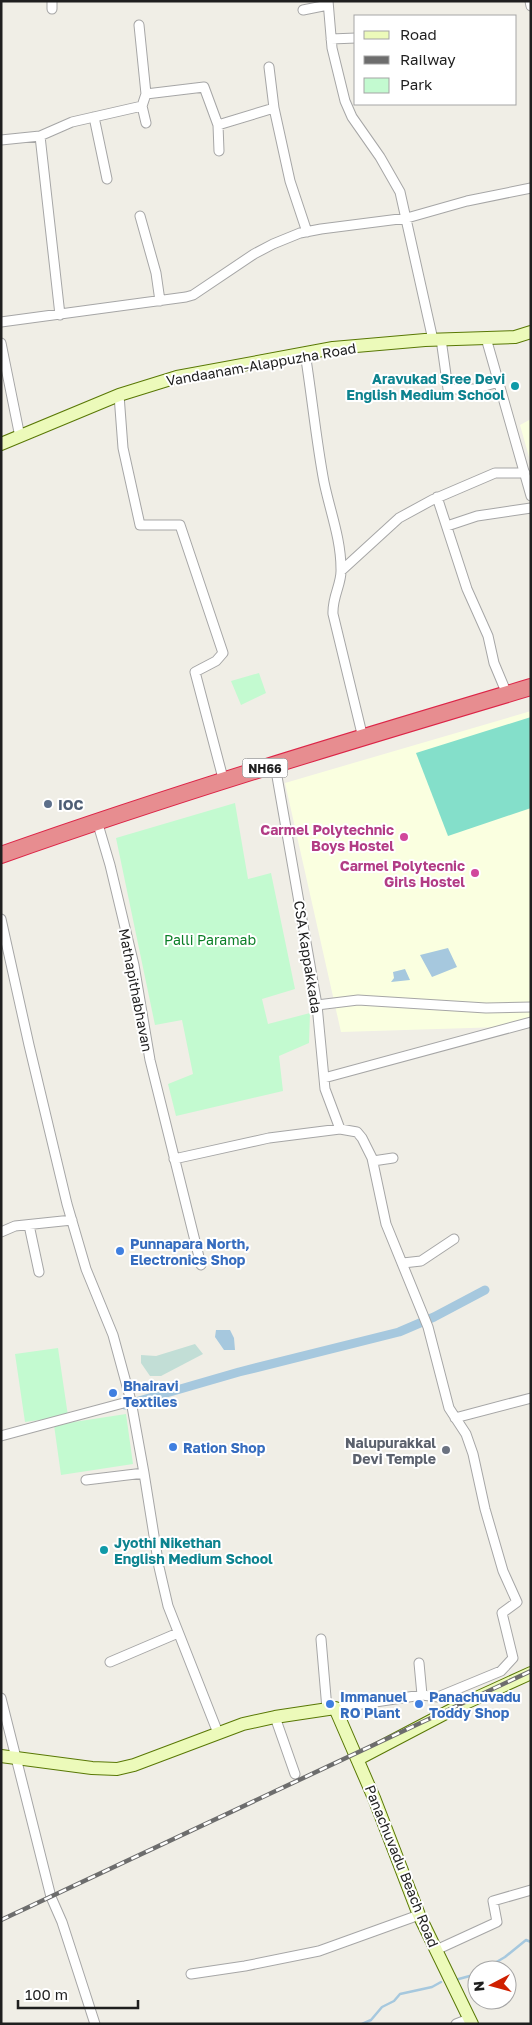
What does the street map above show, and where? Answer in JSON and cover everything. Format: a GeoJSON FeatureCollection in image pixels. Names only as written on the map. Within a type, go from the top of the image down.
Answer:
{"type":"FeatureCollection","features":[{"type":"Feature","properties":{"kind":"highway","name":"NH66"},"geometry":{"type":"LineString","coordinates":[[1,855],[97,821],[531,687]]}},
{"type":"Feature","properties":{"kind":"main road","name":"Vandaanam-Alappuzha Road"},"geometry":{"type":"LineString","coordinates":[[1,444],[119,395],[177,377],[333,348],[515,336],[531,332]]}},
{"type":"Feature","properties":{"kind":"main road"},"geometry":{"type":"LineString","coordinates":[[358,1759],[461,1705],[531,1673]]}},
{"type":"Feature","properties":{"kind":"main road"},"geometry":{"type":"LineString","coordinates":[[1,1756],[92,1768],[116,1769],[134,1765],[242,1724],[331,1708]]}},
{"type":"Feature","properties":{"kind":"main road","name":"Panachuvadu Beach Road"},"geometry":{"type":"LineString","coordinates":[[331,1708],[358,1759],[419,1915],[470,2021]]}},
{"type":"Feature","properties":{"kind":"street"},"geometry":{"type":"LineString","coordinates":[[530,1],[531,6]]}},
{"type":"Feature","properties":{"kind":"street"},"geometry":{"type":"LineString","coordinates":[[303,10],[328,3],[335,65],[348,110],[396,184],[407,218],[448,389],[474,389],[499,382]]}},
{"type":"Feature","properties":{"kind":"street"},"geometry":{"type":"LineString","coordinates":[[139,25],[146,94],[142,106],[146,123]]}},
{"type":"Feature","properties":{"kind":"street"},"geometry":{"type":"LineString","coordinates":[[331,39],[354,38]]}},
{"type":"Feature","properties":{"kind":"street"},"geometry":{"type":"LineString","coordinates":[[269,67],[274,108],[290,181],[307,232]]}},
{"type":"Feature","properties":{"kind":"street"},"geometry":{"type":"LineString","coordinates":[[146,94],[204,87],[218,125],[219,151]]}},
{"type":"Feature","properties":{"kind":"street"},"geometry":{"type":"LineString","coordinates":[[1,140],[40,136],[72,122],[142,106]]}},
{"type":"Feature","properties":{"kind":"street"},"geometry":{"type":"LineString","coordinates":[[218,125],[274,108]]}},
{"type":"Feature","properties":{"kind":"street"},"geometry":{"type":"LineString","coordinates":[[94,117],[107,179]]}},
{"type":"Feature","properties":{"kind":"street"},"geometry":{"type":"LineString","coordinates":[[40,136],[60,314]]}},
{"type":"Feature","properties":{"kind":"street"},"geometry":{"type":"LineString","coordinates":[[1,322],[193,295],[254,254],[273,244],[307,232],[407,218],[466,201],[531,188]]}},
{"type":"Feature","properties":{"kind":"street"},"geometry":{"type":"LineString","coordinates":[[140,216],[156,273],[160,301]]}},
{"type":"Feature","properties":{"kind":"street"},"geometry":{"type":"LineString","coordinates":[[486,338],[531,496]]}},
{"type":"Feature","properties":{"kind":"street"},"geometry":{"type":"LineString","coordinates":[[1,343],[20,436]]}},
{"type":"Feature","properties":{"kind":"street"},"geometry":{"type":"LineString","coordinates":[[305,353],[324,482],[338,540],[341,571],[332,603],[333,614],[363,738]]}},
{"type":"Feature","properties":{"kind":"street"},"geometry":{"type":"LineString","coordinates":[[119,395],[123,448],[140,525],[180,525],[223,653],[216,661],[195,672],[224,782]]}},
{"type":"Feature","properties":{"kind":"street"},"geometry":{"type":"LineString","coordinates":[[341,571],[399,518],[437,498],[496,473],[525,473]]}},
{"type":"Feature","properties":{"kind":"street"},"geometry":{"type":"LineString","coordinates":[[437,498],[467,589],[488,636],[494,663],[507,694]]}},
{"type":"Feature","properties":{"kind":"street"},"geometry":{"type":"LineString","coordinates":[[447,526],[477,516],[531,508]]}},
{"type":"Feature","properties":{"kind":"street","name":"CSA Kappakkada"},"geometry":{"type":"LineString","coordinates":[[274,765],[279,782],[317,1005],[325,1089],[340,1129]]}},
{"type":"Feature","properties":{"kind":"street","name":"Mathapithabhavan"},"geometry":{"type":"LineString","coordinates":[[97,821],[110,865],[134,965],[150,1060],[201,1264]]}},
{"type":"Feature","properties":{"kind":"street"},"geometry":{"type":"LineString","coordinates":[[1,919],[29,1045],[72,1220],[86,1269],[113,1334],[131,1404],[144,1473],[158,1567],[168,1606],[218,1734]]}},
{"type":"Feature","properties":{"kind":"street"},"geometry":{"type":"LineString","coordinates":[[317,1005],[358,1000],[486,1008],[531,1007]]}},
{"type":"Feature","properties":{"kind":"street"},"geometry":{"type":"LineString","coordinates":[[324,1078],[531,1022]]}},
{"type":"Feature","properties":{"kind":"street"},"geometry":{"type":"LineString","coordinates":[[174,1159],[269,1138],[340,1129],[357,1132],[373,1161],[386,1224],[428,1327],[449,1408],[466,1434],[473,1454],[485,1509],[503,1571],[517,1602],[502,1613],[513,1658],[502,1671],[438,1697],[422,1695],[331,1708],[321,1639]]}},
{"type":"Feature","properties":{"kind":"street"},"geometry":{"type":"LineString","coordinates":[[373,1161],[393,1158]]}},
{"type":"Feature","properties":{"kind":"street"},"geometry":{"type":"LineString","coordinates":[[1,1232],[15,1226],[72,1220]]}},
{"type":"Feature","properties":{"kind":"street"},"geometry":{"type":"LineString","coordinates":[[29,1225],[39,1272]]}},
{"type":"Feature","properties":{"kind":"street"},"geometry":{"type":"LineString","coordinates":[[403,1263],[422,1261],[454,1238]]}},
{"type":"Feature","properties":{"kind":"street"},"geometry":{"type":"LineString","coordinates":[[455,1418],[531,1398]]}},
{"type":"Feature","properties":{"kind":"street"},"geometry":{"type":"LineString","coordinates":[[1,1436],[131,1404]]}},
{"type":"Feature","properties":{"kind":"street"},"geometry":{"type":"LineString","coordinates":[[86,1480],[144,1473]]}},
{"type":"Feature","properties":{"kind":"street"},"geometry":{"type":"LineString","coordinates":[[110,1662],[178,1633]]}},
{"type":"Feature","properties":{"kind":"street"},"geometry":{"type":"LineString","coordinates":[[419,1663],[422,1695]]}},
{"type":"Feature","properties":{"kind":"street"},"geometry":{"type":"LineString","coordinates":[[1,1698],[50,1897],[62,1922],[95,2024]]}},
{"type":"Feature","properties":{"kind":"street"},"geometry":{"type":"LineString","coordinates":[[275,1717],[295,1774]]}},
{"type":"Feature","properties":{"kind":"street"},"geometry":{"type":"LineString","coordinates":[[436,1950],[496,1922],[493,1901],[531,1890]]}},
{"type":"Feature","properties":{"kind":"street"},"geometry":{"type":"LineString","coordinates":[[191,1974],[245,1966],[319,1951],[419,1915]]}},
{"type":"Feature","properties":{"kind":"street"},"geometry":{"type":"LineString","coordinates":[[456,2024],[470,2021]]}},
{"type":"Feature","properties":{"kind":"shaded area"},"geometry":{"type":"Polygon","coordinates":[[[531,419],[531,464],[520,425],[531,419]]]}},
{"type":"Feature","properties":{"kind":"shaded area"},"geometry":{"type":"Polygon","coordinates":[[[531,711],[531,1026],[341,1032],[285,783],[531,711]]]}},
{"type":"Feature","properties":{"kind":"shaded area"},"geometry":{"type":"Polygon","coordinates":[[[448,948],[457,967],[432,977],[420,955],[448,948]]]}},
{"type":"Feature","properties":{"kind":"shaded area"},"geometry":{"type":"Polygon","coordinates":[[[405,969],[410,980],[391,982],[394,978],[393,972],[405,969]]]}},
{"type":"Feature","properties":{"kind":"shaded area"},"geometry":{"type":"Polygon","coordinates":[[[216,1330],[230,1330],[234,1338],[235,1350],[224,1350],[215,1337],[216,1330]]]}},
{"type":"Feature","properties":{"kind":"shaded area"},"geometry":{"type":"Polygon","coordinates":[[[195,1344],[203,1354],[161,1376],[150,1376],[141,1363],[141,1355],[156,1356],[195,1344]]]}},
{"type":"Feature","properties":{"kind":"green space"},"geometry":{"type":"Polygon","coordinates":[[[259,673],[266,693],[241,705],[231,681],[259,673]]]}},
{"type":"Feature","properties":{"kind":"green space"},"geometry":{"type":"Polygon","coordinates":[[[531,717],[531,808],[448,836],[416,753],[531,717]]]}},
{"type":"Feature","properties":{"kind":"green space","name":"Palli Paramab"},"geometry":{"type":"Polygon","coordinates":[[[235,803],[248,879],[271,873],[295,989],[262,999],[268,1024],[310,1013],[309,1043],[279,1056],[283,1091],[176,1116],[168,1084],[193,1074],[182,1020],[155,1025],[116,838],[235,803]]]}},
{"type":"Feature","properties":{"kind":"green space"},"geometry":{"type":"Polygon","coordinates":[[[58,1348],[68,1416],[25,1422],[15,1354],[58,1348]]]}},
{"type":"Feature","properties":{"kind":"green space"},"geometry":{"type":"Polygon","coordinates":[[[126,1414],[133,1464],[61,1475],[54,1425],[126,1414]]]}},
{"type":"Feature","properties":{"kind":"waterway"},"geometry":{"type":"LineString","coordinates":[[125,1405],[239,1372],[399,1332],[434,1317],[485,1290]]}},
{"type":"Feature","properties":{"kind":"waterway"},"geometry":{"type":"LineString","coordinates":[[500,1960],[526,1940],[531,1942]]}},
{"type":"Feature","properties":{"kind":"waterway"},"geometry":{"type":"LineString","coordinates":[[455,1980],[467,1977]]}},
{"type":"Feature","properties":{"kind":"waterway"},"geometry":{"type":"LineString","coordinates":[[362,2024],[371,2020],[382,2007],[394,2001],[400,1994],[432,1987],[441,1982]]}},
{"type":"Feature","properties":{"kind":"railway"},"geometry":{"type":"LineString","coordinates":[[1,1920],[531,1671]]}},
{"type":"Feature","properties":{"kind":"place","name":"Aravukad Sree Devi English Medium School"},"geometry":{"type":"Point","coordinates":[515,386]}},
{"type":"Feature","properties":{"kind":"place","name":"IOC"},"geometry":{"type":"Point","coordinates":[48,804]}},
{"type":"Feature","properties":{"kind":"place","name":"Carmel Polytechnic Boys Hostel"},"geometry":{"type":"Point","coordinates":[404,837]}},
{"type":"Feature","properties":{"kind":"place","name":"Carmel Polytecnic Girls Hostel"},"geometry":{"type":"Point","coordinates":[475,873]}},
{"type":"Feature","properties":{"kind":"place","name":"Punnapara North, Electronics Shop"},"geometry":{"type":"Point","coordinates":[120,1251]}},
{"type":"Feature","properties":{"kind":"place","name":"Bhairavi Textiles"},"geometry":{"type":"Point","coordinates":[113,1393]}},
{"type":"Feature","properties":{"kind":"place","name":"Ration Shop"},"geometry":{"type":"Point","coordinates":[173,1447]}},
{"type":"Feature","properties":{"kind":"place","name":"Nalupurakkal Devi Temple"},"geometry":{"type":"Point","coordinates":[446,1450]}},
{"type":"Feature","properties":{"kind":"place","name":"Jyothi Nikethan English Medium School"},"geometry":{"type":"Point","coordinates":[104,1550]}},
{"type":"Feature","properties":{"kind":"place","name":"Immanuel RO Plant"},"geometry":{"type":"Point","coordinates":[330,1704]}},
{"type":"Feature","properties":{"kind":"place","name":"Panachuvadu Toddy Shop"},"geometry":{"type":"Point","coordinates":[419,1704]}}]}
